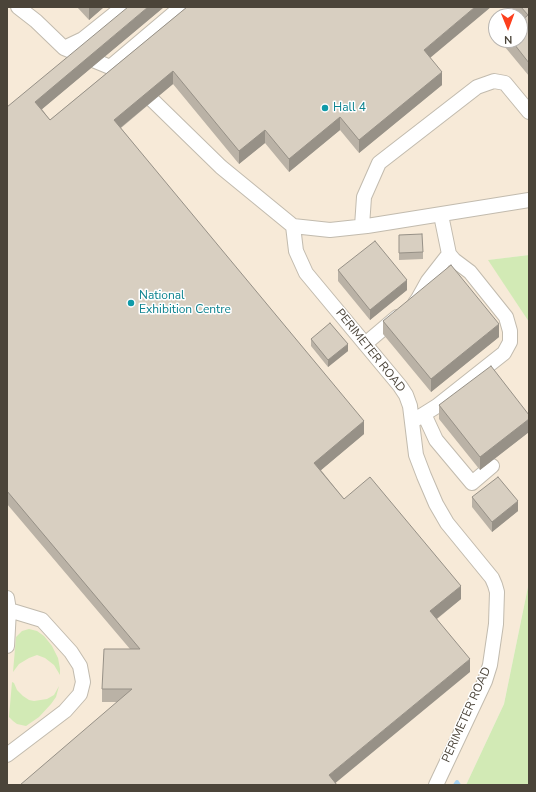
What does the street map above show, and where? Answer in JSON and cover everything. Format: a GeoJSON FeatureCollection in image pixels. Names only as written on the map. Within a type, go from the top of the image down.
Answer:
{"type":"FeatureCollection","features":[{"type":"Feature","properties":{"kind":"street"},"geometry":{"type":"LineString","coordinates":[[18,7],[36,21],[64,48],[110,67],[140,88],[221,167],[293,226],[330,230],[441,215],[529,200]]}},
{"type":"Feature","properties":{"kind":"street"},"geometry":{"type":"LineString","coordinates":[[64,48],[83,39],[123,7]]}},
{"type":"Feature","properties":{"kind":"street"},"geometry":{"type":"LineString","coordinates":[[110,67],[182,7]]}},
{"type":"Feature","properties":{"kind":"street"},"geometry":{"type":"LineString","coordinates":[[362,226],[364,197],[379,163],[477,86],[494,81],[505,83],[529,112]]}},
{"type":"Feature","properties":{"kind":"street"},"geometry":{"type":"LineString","coordinates":[[441,215],[449,254],[454,260],[470,272],[506,317],[510,330],[510,342],[504,353],[436,406],[418,417],[472,483],[492,466]]}},
{"type":"Feature","properties":{"kind":"street","name":"PERIMETER ROAD"},"geometry":{"type":"LineString","coordinates":[[293,226],[296,251],[306,273],[406,395],[410,406],[418,417],[413,437],[416,455],[436,504],[447,522],[492,578],[497,592],[496,624],[493,650],[485,681],[436,785]]}},
{"type":"Feature","properties":{"kind":"street"},"geometry":{"type":"LineString","coordinates":[[365,344],[418,299],[428,281],[449,254]]}},
{"type":"Feature","properties":{"kind":"street"},"geometry":{"type":"LineString","coordinates":[[7,646],[8,604],[42,620],[71,652],[80,666],[83,682],[80,694],[66,711],[7,755]]}},
{"type":"Feature","properties":{"kind":"shaded area"},"geometry":{"type":"Polygon","coordinates":[[[7,7],[529,7],[529,255],[489,260],[529,322],[529,582],[504,704],[466,785],[7,785],[7,7]]]}},
{"type":"Feature","properties":{"kind":"green space"},"geometry":{"type":"Polygon","coordinates":[[[529,255],[529,322],[488,260],[529,255]]]}},
{"type":"Feature","properties":{"kind":"green space"},"geometry":{"type":"Polygon","coordinates":[[[529,582],[529,785],[466,785],[504,704],[529,582]]]}},
{"type":"Feature","properties":{"kind":"green space"},"geometry":{"type":"Polygon","coordinates":[[[29,629],[37,631],[44,636],[52,646],[58,658],[60,675],[54,665],[45,658],[37,655],[19,664],[13,672],[16,637],[22,631],[29,629]]]}},
{"type":"Feature","properties":{"kind":"green space"},"geometry":{"type":"Polygon","coordinates":[[[12,682],[23,696],[34,701],[47,699],[54,695],[59,686],[56,697],[51,704],[39,717],[26,726],[17,724],[9,717],[12,682]]]}},
{"type":"Feature","properties":{"kind":"building","name":"National Exhibition Centre"},"geometry":{"type":"Polygon","coordinates":[[[128,7],[148,7],[35,102],[50,120],[187,7],[475,7],[424,50],[442,72],[359,140],[340,117],[289,159],[265,130],[239,151],[173,71],[114,120],[364,421],[314,463],[344,499],[370,477],[461,586],[430,611],[470,659],[329,775],[337,785],[20,785],[132,689],[102,689],[104,649],[140,649],[7,491],[7,107],[128,7]]]}},
{"type":"Feature","properties":{"kind":"building"},"geometry":{"type":"Polygon","coordinates":[[[521,7],[529,7],[529,63],[517,48],[528,48],[528,8],[521,7]]]}},
{"type":"Feature","properties":{"kind":"building"},"geometry":{"type":"Polygon","coordinates":[[[422,234],[423,252],[399,253],[399,235],[422,234]]]}},
{"type":"Feature","properties":{"kind":"building"},"geometry":{"type":"Polygon","coordinates":[[[375,241],[407,280],[370,310],[338,270],[375,241]]]}},
{"type":"Feature","properties":{"kind":"building"},"geometry":{"type":"Polygon","coordinates":[[[451,265],[499,324],[431,379],[383,321],[451,265]]]}},
{"type":"Feature","properties":{"kind":"building"},"geometry":{"type":"Polygon","coordinates":[[[330,323],[348,344],[328,360],[311,339],[330,323]]]}},
{"type":"Feature","properties":{"kind":"building"},"geometry":{"type":"Polygon","coordinates":[[[491,366],[529,415],[529,419],[480,457],[439,405],[491,366]]]}},
{"type":"Feature","properties":{"kind":"building"},"geometry":{"type":"Polygon","coordinates":[[[498,477],[518,501],[492,522],[472,497],[498,477]]]}},
{"type":"Feature","properties":{"kind":"waterway"},"geometry":{"type":"LineString","coordinates":[[455,785],[457,782],[459,785]]}},
{"type":"Feature","properties":{"kind":"place","name":"Hall 4"},"geometry":{"type":"Point","coordinates":[325,108]}},
{"type":"Feature","properties":{"kind":"place","name":"National Exhibition Centre"},"geometry":{"type":"Point","coordinates":[131,303]}}]}
